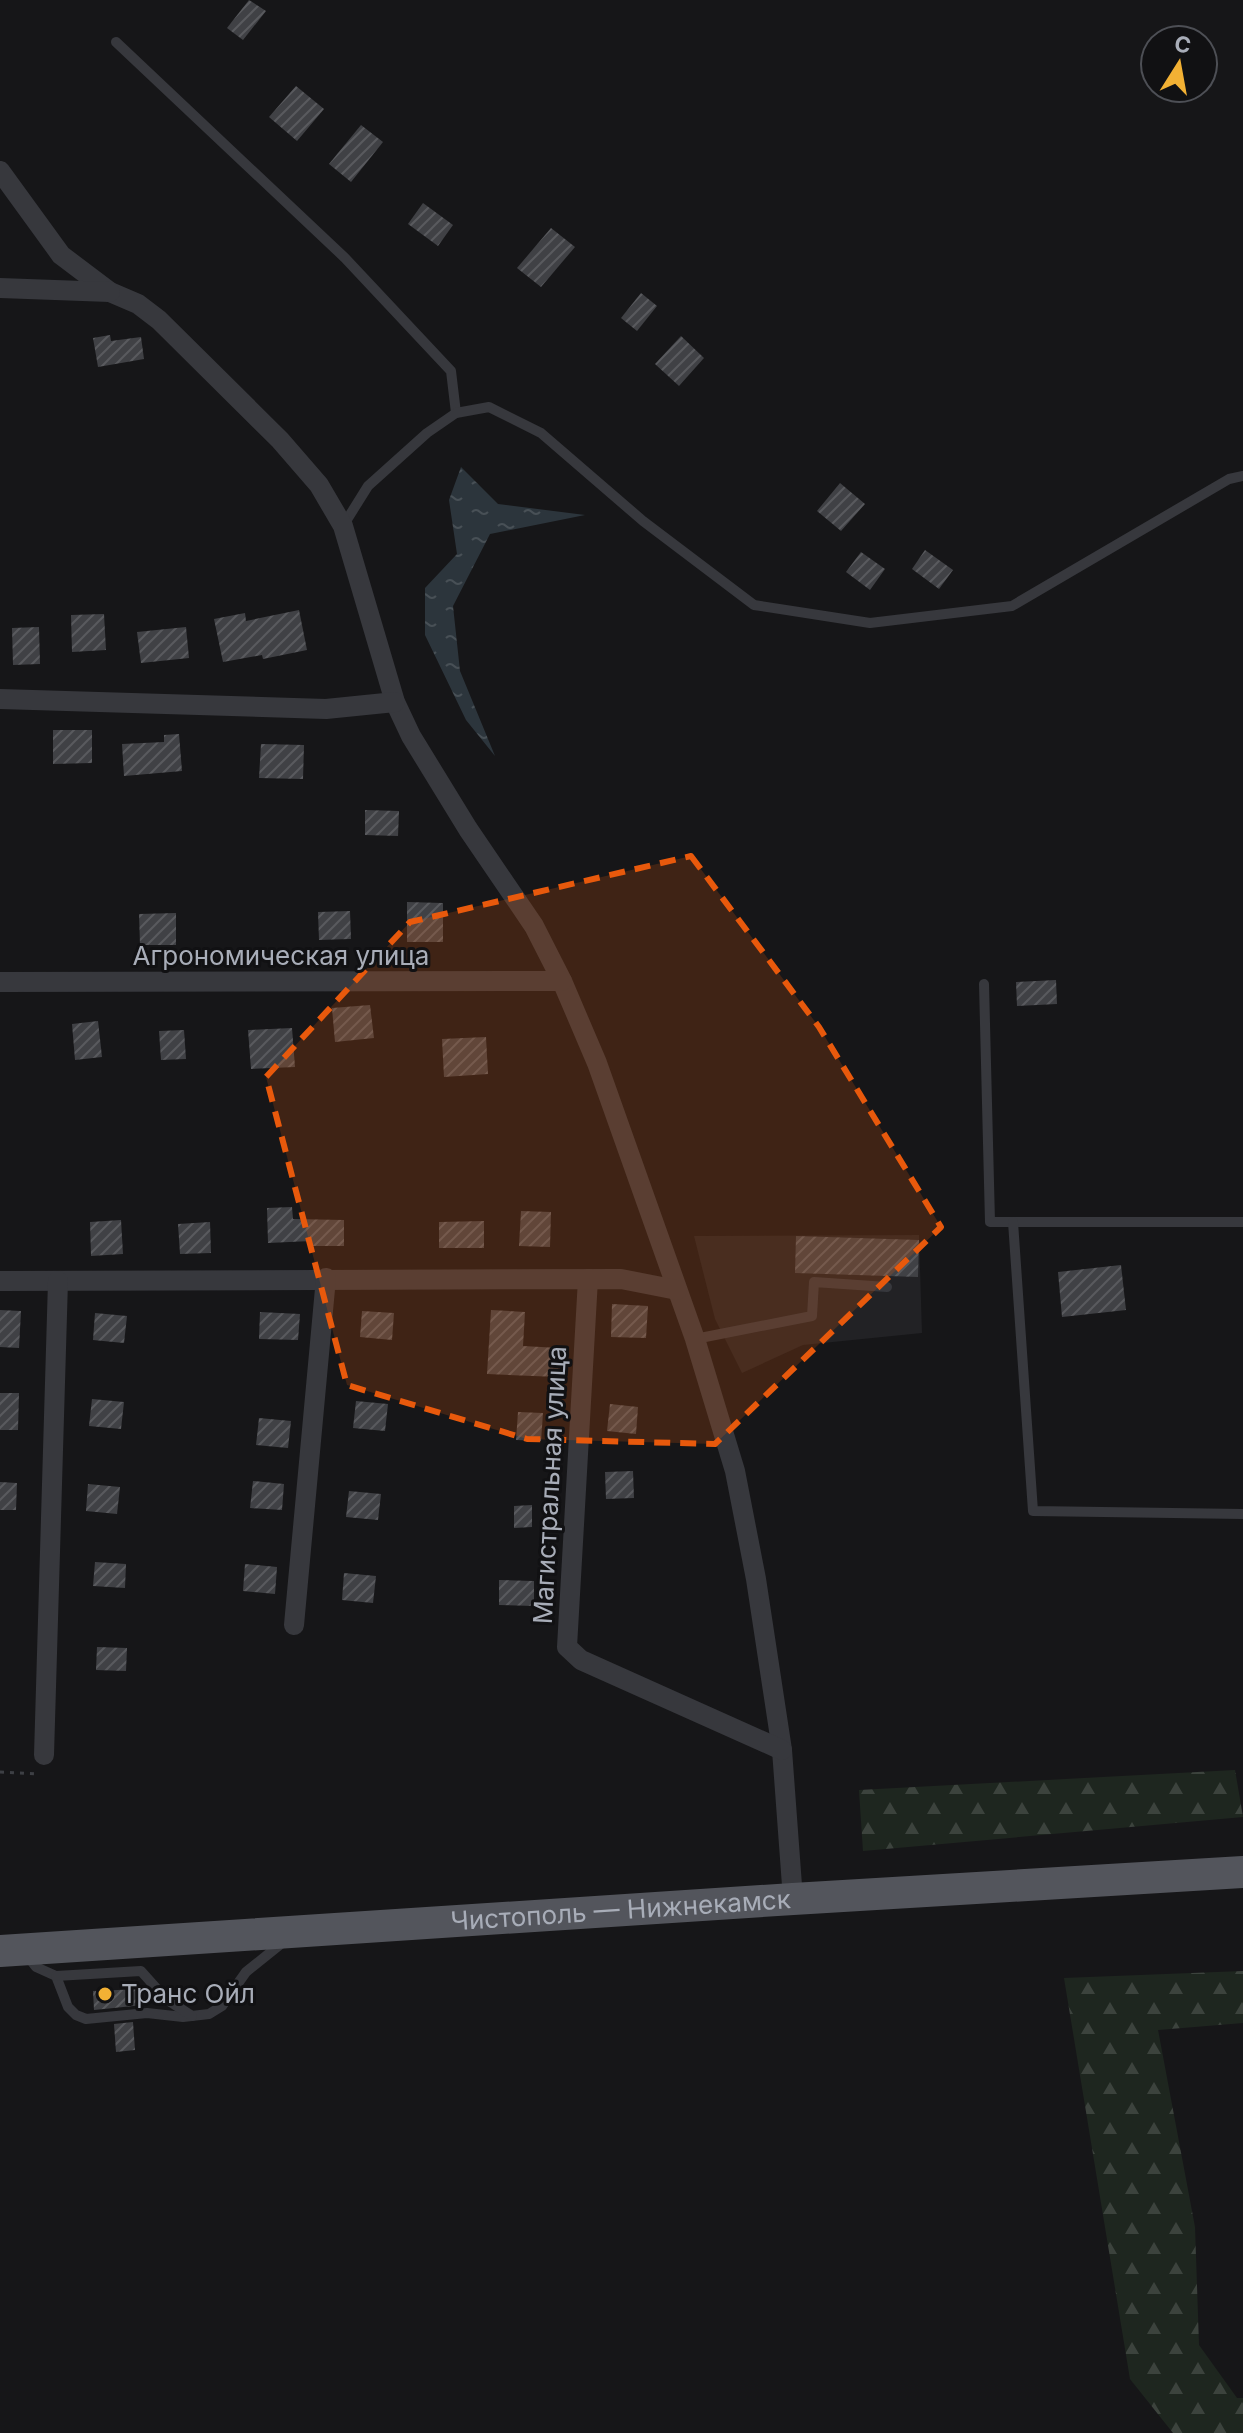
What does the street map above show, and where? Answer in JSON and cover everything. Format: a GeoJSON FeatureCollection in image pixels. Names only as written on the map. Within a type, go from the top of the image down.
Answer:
{"type":"FeatureCollection","features":[{"type":"Feature","properties":{"kind":"main road","name":"Чистополь — Нижнекамск"},"geometry":{"type":"LineString","coordinates":[[11,1950],[1243,1872]]}},
{"type":"Feature","properties":{"kind":"street"},"geometry":{"type":"LineString","coordinates":[[0,171],[61,255],[110,292],[138,304],[159,320],[280,440],[319,485],[343,526],[395,702],[411,736],[468,829],[534,926],[562,981],[597,1063],[695,1339],[735,1471],[756,1579],[782,1750],[793,1899]]}},
{"type":"Feature","properties":{"kind":"street"},"geometry":{"type":"LineString","coordinates":[[0,288],[110,292]]}},
{"type":"Feature","properties":{"kind":"street"},"geometry":{"type":"LineString","coordinates":[[0,699],[326,709],[395,702]]}},
{"type":"Feature","properties":{"kind":"street","name":"Агрономическая улица"},"geometry":{"type":"LineString","coordinates":[[0,982],[562,981]]}},
{"type":"Feature","properties":{"kind":"street"},"geometry":{"type":"LineString","coordinates":[[294,1625],[326,1278]]}},
{"type":"Feature","properties":{"kind":"street","name":"Магистральная улица"},"geometry":{"type":"LineString","coordinates":[[588,1279],[567,1647],[581,1660],[782,1750]]}},
{"type":"Feature","properties":{"kind":"street"},"geometry":{"type":"LineString","coordinates":[[0,1281],[621,1279],[677,1290]]}},
{"type":"Feature","properties":{"kind":"street"},"geometry":{"type":"LineString","coordinates":[[44,1755],[58,1281]]}},
{"type":"Feature","properties":{"kind":"lane"},"geometry":{"type":"LineString","coordinates":[[116,42],[345,258],[451,371],[456,413]]}},
{"type":"Feature","properties":{"kind":"lane"},"geometry":{"type":"LineString","coordinates":[[343,526],[368,486],[427,433],[456,413],[489,407],[541,433],[643,521],[754,605],[870,623],[1012,606],[1229,479],[1243,476]]}},
{"type":"Feature","properties":{"kind":"lane"},"geometry":{"type":"LineString","coordinates":[[984,984],[990,1222],[1243,1222]]}},
{"type":"Feature","properties":{"kind":"lane"},"geometry":{"type":"LineString","coordinates":[[1013,1222],[1033,1511],[1243,1514]]}},
{"type":"Feature","properties":{"kind":"lane"},"geometry":{"type":"LineString","coordinates":[[695,1339],[812,1316],[814,1282],[887,1287]]}},
{"type":"Feature","properties":{"kind":"lane"},"geometry":{"type":"LineString","coordinates":[[56,1976],[68,2007],[86,2019],[147,2013],[209,2014],[222,2006],[246,1972],[298,1931]]}},
{"type":"Feature","properties":{"kind":"lane"},"geometry":{"type":"LineString","coordinates":[[11,1950],[56,1976],[141,1971],[166,1999],[192,2016]]}},
{"type":"Feature","properties":{"kind":"path"},"geometry":{"type":"LineString","coordinates":[[0,1772],[39,1775],[44,1755]]}},
{"type":"Feature","properties":{"kind":"highlighted area"},"geometry":{"type":"Polygon","coordinates":[[[691,856],[819,1027],[941,1227],[715,1444],[527,1439],[347,1385],[266,1077],[410,922],[691,856]]]}},
{"type":"Feature","properties":{"kind":"shaded area"},"geometry":{"type":"Polygon","coordinates":[[[919,1235],[922,1333],[803,1345],[742,1373],[715,1319],[694,1236],[919,1235]]]}},
{"type":"Feature","properties":{"kind":"green space"},"geometry":{"type":"Polygon","coordinates":[[[1235,1770],[1243,1817],[863,1851],[859,1790],[1235,1770]]]}},
{"type":"Feature","properties":{"kind":"green space"},"geometry":{"type":"Polygon","coordinates":[[[1243,1971],[1243,2023],[1158,2030],[1195,2227],[1199,2345],[1237,2398],[1243,2398],[1243,2433],[1173,2433],[1130,2379],[1064,1978],[1243,1971]]]}},
{"type":"Feature","properties":{"kind":"water"},"geometry":{"type":"Polygon","coordinates":[[[461,467],[498,504],[585,515],[490,534],[453,606],[460,671],[495,756],[466,720],[425,635],[425,588],[457,554],[449,500],[461,467]]]}},
{"type":"Feature","properties":{"kind":"building"},"geometry":{"type":"Polygon","coordinates":[[[249,0],[266,11],[243,40],[227,28],[249,0]]]}},
{"type":"Feature","properties":{"kind":"building"},"geometry":{"type":"Polygon","coordinates":[[[296,86],[324,109],[297,141],[269,117],[296,86]]]}},
{"type":"Feature","properties":{"kind":"building"},"geometry":{"type":"Polygon","coordinates":[[[361,125],[383,142],[351,182],[329,164],[361,125]]]}},
{"type":"Feature","properties":{"kind":"building"},"geometry":{"type":"Polygon","coordinates":[[[423,203],[453,225],[438,246],[408,224],[423,203]]]}},
{"type":"Feature","properties":{"kind":"building"},"geometry":{"type":"Polygon","coordinates":[[[551,228],[575,247],[541,287],[517,268],[551,228]]]}},
{"type":"Feature","properties":{"kind":"building"},"geometry":{"type":"Polygon","coordinates":[[[641,293],[657,306],[637,331],[621,318],[641,293]]]}},
{"type":"Feature","properties":{"kind":"building"},"geometry":{"type":"Polygon","coordinates":[[[110,335],[111,341],[141,337],[144,359],[98,367],[93,338],[110,335]]]}},
{"type":"Feature","properties":{"kind":"building"},"geometry":{"type":"Polygon","coordinates":[[[681,336],[704,358],[679,386],[655,364],[681,336]]]}},
{"type":"Feature","properties":{"kind":"building"},"geometry":{"type":"Polygon","coordinates":[[[840,483],[865,504],[841,531],[817,511],[840,483]]]}},
{"type":"Feature","properties":{"kind":"building"},"geometry":{"type":"Polygon","coordinates":[[[925,550],[953,570],[939,589],[912,569],[925,550]]]}},
{"type":"Feature","properties":{"kind":"building"},"geometry":{"type":"Polygon","coordinates":[[[861,552],[885,569],[870,590],[846,572],[861,552]]]}},
{"type":"Feature","properties":{"kind":"building"},"geometry":{"type":"Polygon","coordinates":[[[299,610],[307,650],[263,659],[262,655],[223,662],[214,619],[245,613],[246,621],[299,610]]]}},
{"type":"Feature","properties":{"kind":"building"},"geometry":{"type":"Polygon","coordinates":[[[104,614],[106,650],[72,652],[71,615],[104,614]]]}},
{"type":"Feature","properties":{"kind":"building"},"geometry":{"type":"Polygon","coordinates":[[[39,627],[40,664],[13,665],[12,628],[39,627]]]}},
{"type":"Feature","properties":{"kind":"building"},"geometry":{"type":"Polygon","coordinates":[[[186,627],[189,658],[141,663],[137,632],[186,627]]]}},
{"type":"Feature","properties":{"kind":"building"},"geometry":{"type":"Polygon","coordinates":[[[53,730],[92,730],[92,763],[53,764],[53,730]]]}},
{"type":"Feature","properties":{"kind":"building"},"geometry":{"type":"Polygon","coordinates":[[[179,734],[182,771],[124,776],[122,744],[164,742],[164,735],[179,734]]]}},
{"type":"Feature","properties":{"kind":"building"},"geometry":{"type":"Polygon","coordinates":[[[261,744],[304,745],[303,779],[259,778],[261,744]]]}},
{"type":"Feature","properties":{"kind":"building"},"geometry":{"type":"Polygon","coordinates":[[[365,810],[399,811],[398,836],[365,835],[365,810]]]}},
{"type":"Feature","properties":{"kind":"building"},"geometry":{"type":"Polygon","coordinates":[[[407,902],[443,903],[443,942],[407,942],[407,902]]]}},
{"type":"Feature","properties":{"kind":"building"},"geometry":{"type":"Polygon","coordinates":[[[350,911],[351,939],[319,940],[318,912],[350,911]]]}},
{"type":"Feature","properties":{"kind":"building"},"geometry":{"type":"Polygon","coordinates":[[[176,913],[176,945],[140,945],[139,914],[176,913]]]}},
{"type":"Feature","properties":{"kind":"building"},"geometry":{"type":"Polygon","coordinates":[[[1056,980],[1057,1004],[1017,1006],[1016,982],[1056,980]]]}},
{"type":"Feature","properties":{"kind":"building"},"geometry":{"type":"Polygon","coordinates":[[[370,1005],[374,1038],[335,1042],[332,1008],[370,1005]]]}},
{"type":"Feature","properties":{"kind":"building"},"geometry":{"type":"Polygon","coordinates":[[[98,1021],[102,1057],[75,1060],[72,1024],[98,1021]]]}},
{"type":"Feature","properties":{"kind":"building"},"geometry":{"type":"Polygon","coordinates":[[[292,1028],[295,1067],[251,1069],[248,1030],[292,1028]]]}},
{"type":"Feature","properties":{"kind":"building"},"geometry":{"type":"Polygon","coordinates":[[[184,1030],[186,1059],[161,1060],[159,1031],[184,1030]]]}},
{"type":"Feature","properties":{"kind":"building"},"geometry":{"type":"Polygon","coordinates":[[[486,1037],[488,1074],[444,1077],[442,1039],[486,1037]]]}},
{"type":"Feature","properties":{"kind":"building"},"geometry":{"type":"Polygon","coordinates":[[[292,1207],[293,1219],[344,1220],[344,1246],[311,1246],[311,1241],[268,1243],[267,1208],[292,1207]]]}},
{"type":"Feature","properties":{"kind":"building"},"geometry":{"type":"Polygon","coordinates":[[[521,1211],[551,1212],[550,1247],[519,1246],[521,1211]]]}},
{"type":"Feature","properties":{"kind":"building"},"geometry":{"type":"Polygon","coordinates":[[[121,1220],[123,1254],[91,1256],[90,1222],[121,1220]]]}},
{"type":"Feature","properties":{"kind":"building"},"geometry":{"type":"Polygon","coordinates":[[[484,1221],[484,1248],[439,1248],[439,1222],[484,1221]]]}},
{"type":"Feature","properties":{"kind":"building"},"geometry":{"type":"Polygon","coordinates":[[[210,1222],[211,1253],[180,1254],[178,1224],[210,1222]]]}},
{"type":"Feature","properties":{"kind":"building"},"geometry":{"type":"Polygon","coordinates":[[[796,1236],[919,1240],[918,1277],[795,1273],[796,1236]]]}},
{"type":"Feature","properties":{"kind":"building"},"geometry":{"type":"Polygon","coordinates":[[[1121,1265],[1126,1310],[1062,1317],[1058,1272],[1121,1265]]]}},
{"type":"Feature","properties":{"kind":"building"},"geometry":{"type":"Polygon","coordinates":[[[612,1304],[648,1306],[646,1338],[611,1337],[612,1304]]]}},
{"type":"Feature","properties":{"kind":"building"},"geometry":{"type":"Polygon","coordinates":[[[0,1310],[21,1311],[19,1348],[0,1347],[0,1310]]]}},
{"type":"Feature","properties":{"kind":"building"},"geometry":{"type":"Polygon","coordinates":[[[491,1310],[525,1312],[523,1346],[559,1348],[558,1377],[487,1374],[491,1310]]]}},
{"type":"Feature","properties":{"kind":"building"},"geometry":{"type":"Polygon","coordinates":[[[362,1311],[394,1313],[392,1340],[360,1337],[362,1311]]]}},
{"type":"Feature","properties":{"kind":"building"},"geometry":{"type":"Polygon","coordinates":[[[260,1312],[300,1314],[298,1340],[259,1339],[260,1312]]]}},
{"type":"Feature","properties":{"kind":"building"},"geometry":{"type":"Polygon","coordinates":[[[95,1313],[127,1316],[124,1343],[93,1340],[95,1313]]]}},
{"type":"Feature","properties":{"kind":"building"},"geometry":{"type":"Polygon","coordinates":[[[0,1393],[19,1393],[18,1430],[0,1430],[0,1393]]]}},
{"type":"Feature","properties":{"kind":"building"},"geometry":{"type":"Polygon","coordinates":[[[92,1399],[124,1402],[121,1429],[89,1426],[92,1399]]]}},
{"type":"Feature","properties":{"kind":"building"},"geometry":{"type":"Polygon","coordinates":[[[356,1401],[388,1404],[385,1431],[353,1428],[356,1401]]]}},
{"type":"Feature","properties":{"kind":"building"},"geometry":{"type":"Polygon","coordinates":[[[610,1404],[638,1407],[636,1434],[607,1431],[610,1404]]]}},
{"type":"Feature","properties":{"kind":"building"},"geometry":{"type":"Polygon","coordinates":[[[518,1412],[543,1413],[541,1441],[516,1440],[518,1412]]]}},
{"type":"Feature","properties":{"kind":"building"},"geometry":{"type":"Polygon","coordinates":[[[259,1418],[291,1421],[288,1448],[256,1445],[259,1418]]]}},
{"type":"Feature","properties":{"kind":"building"},"geometry":{"type":"Polygon","coordinates":[[[633,1471],[634,1498],[606,1499],[605,1472],[633,1471]]]}},
{"type":"Feature","properties":{"kind":"building"},"geometry":{"type":"Polygon","coordinates":[[[253,1481],[284,1484],[282,1510],[250,1508],[253,1481]]]}},
{"type":"Feature","properties":{"kind":"building"},"geometry":{"type":"Polygon","coordinates":[[[0,1482],[17,1483],[16,1510],[0,1510],[0,1482]]]}},
{"type":"Feature","properties":{"kind":"building"},"geometry":{"type":"Polygon","coordinates":[[[88,1484],[120,1487],[117,1514],[86,1511],[88,1484]]]}},
{"type":"Feature","properties":{"kind":"building"},"geometry":{"type":"Polygon","coordinates":[[[349,1491],[381,1494],[378,1520],[346,1517],[349,1491]]]}},
{"type":"Feature","properties":{"kind":"building"},"geometry":{"type":"Polygon","coordinates":[[[532,1505],[532,1527],[514,1528],[514,1506],[532,1505]]]}},
{"type":"Feature","properties":{"kind":"building"},"geometry":{"type":"Polygon","coordinates":[[[95,1562],[126,1564],[125,1588],[93,1586],[95,1562]]]}},
{"type":"Feature","properties":{"kind":"building"},"geometry":{"type":"Polygon","coordinates":[[[245,1564],[277,1567],[275,1594],[243,1591],[245,1564]]]}},
{"type":"Feature","properties":{"kind":"building"},"geometry":{"type":"Polygon","coordinates":[[[344,1573],[376,1576],[373,1603],[342,1600],[344,1573]]]}},
{"type":"Feature","properties":{"kind":"building"},"geometry":{"type":"Polygon","coordinates":[[[499,1580],[534,1581],[534,1606],[499,1605],[499,1580]]]}},
{"type":"Feature","properties":{"kind":"building"},"geometry":{"type":"Polygon","coordinates":[[[97,1647],[127,1648],[126,1671],[96,1670],[97,1647]]]}},
{"type":"Feature","properties":{"kind":"building"},"geometry":{"type":"Polygon","coordinates":[[[142,1989],[143,2005],[94,2010],[93,1991],[142,1989]]]}},
{"type":"Feature","properties":{"kind":"building"},"geometry":{"type":"Polygon","coordinates":[[[133,2022],[135,2050],[116,2052],[114,2024],[133,2022]]]}},
{"type":"Feature","properties":{"kind":"place","name":"Транс Ойл"},"geometry":{"type":"Point","coordinates":[105,1994]}}]}
